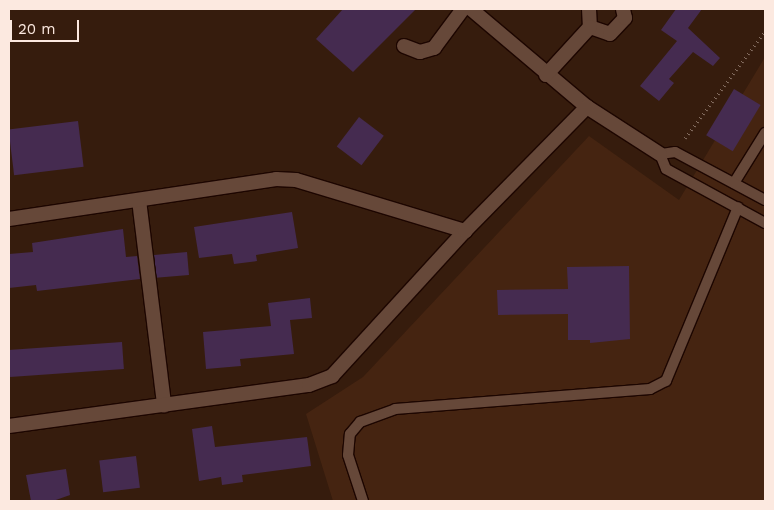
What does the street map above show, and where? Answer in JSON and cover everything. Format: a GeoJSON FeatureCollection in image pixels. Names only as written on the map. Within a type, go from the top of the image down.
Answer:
{"type":"FeatureCollection","features":[{"type":"Feature","properties":{"kind":"street"},"geometry":{"type":"LineString","coordinates":[[404,46],[420,52],[434,48],[463,9]]}},
{"type":"Feature","properties":{"kind":"street"},"geometry":{"type":"LineString","coordinates":[[471,9],[546,75],[588,107],[660,154]]}},
{"type":"Feature","properties":{"kind":"street"},"geometry":{"type":"LineString","coordinates":[[546,75],[590,27],[589,9]]}},
{"type":"Feature","properties":{"kind":"street"},"geometry":{"type":"LineString","coordinates":[[590,27],[610,34],[625,18],[623,9]]}},
{"type":"Feature","properties":{"kind":"street"},"geometry":{"type":"LineString","coordinates":[[9,426],[309,385],[332,376],[465,231],[588,107]]}},
{"type":"Feature","properties":{"kind":"street"},"geometry":{"type":"LineString","coordinates":[[9,219],[276,179],[296,180],[465,231]]}},
{"type":"Feature","properties":{"kind":"street"},"geometry":{"type":"LineString","coordinates":[[139,200],[164,405]]}},
{"type":"Feature","properties":{"kind":"lane"},"geometry":{"type":"LineString","coordinates":[[734,183],[765,133]]}},
{"type":"Feature","properties":{"kind":"lane"},"geometry":{"type":"LineString","coordinates":[[765,200],[675,152],[660,154],[666,169],[765,223]]}},
{"type":"Feature","properties":{"kind":"lane"},"geometry":{"type":"LineString","coordinates":[[363,501],[348,455],[350,434],[360,422],[395,409],[650,389],[666,381],[738,207]]}},
{"type":"Feature","properties":{"kind":"path"},"geometry":{"type":"LineString","coordinates":[[675,152],[765,30]]}},
{"type":"Feature","properties":{"kind":"shaded area"},"geometry":{"type":"Polygon","coordinates":[[[765,57],[765,501],[333,501],[306,414],[363,377],[589,136],[679,200],[765,57]]]}},
{"type":"Feature","properties":{"kind":"building"},"geometry":{"type":"Polygon","coordinates":[[[343,9],[416,9],[353,72],[316,39],[343,9]]]}},
{"type":"Feature","properties":{"kind":"building"},"geometry":{"type":"Polygon","coordinates":[[[676,9],[702,9],[688,28],[720,58],[713,66],[693,52],[669,79],[674,83],[659,101],[640,86],[677,41],[661,30],[676,9]]]}},
{"type":"Feature","properties":{"kind":"building"},"geometry":{"type":"Polygon","coordinates":[[[734,89],[761,105],[733,151],[706,135],[734,89]]]}},
{"type":"Feature","properties":{"kind":"building"},"geometry":{"type":"Polygon","coordinates":[[[359,117],[384,136],[361,165],[337,147],[359,117]]]}},
{"type":"Feature","properties":{"kind":"building"},"geometry":{"type":"Polygon","coordinates":[[[78,121],[84,167],[14,175],[9,129],[78,121]]]}},
{"type":"Feature","properties":{"kind":"building"},"geometry":{"type":"Polygon","coordinates":[[[292,212],[298,248],[256,255],[257,261],[234,264],[232,254],[199,258],[194,227],[292,212]]]}},
{"type":"Feature","properties":{"kind":"building"},"geometry":{"type":"Polygon","coordinates":[[[123,229],[126,257],[137,256],[140,279],[37,291],[36,285],[9,288],[9,254],[33,252],[32,243],[123,229]]]}},
{"type":"Feature","properties":{"kind":"building"},"geometry":{"type":"Polygon","coordinates":[[[187,252],[189,275],[156,278],[154,255],[187,252]]]}},
{"type":"Feature","properties":{"kind":"building"},"geometry":{"type":"Polygon","coordinates":[[[629,266],[630,339],[590,343],[590,340],[568,340],[568,314],[498,315],[497,290],[568,289],[567,267],[629,266]]]}},
{"type":"Feature","properties":{"kind":"building"},"geometry":{"type":"Polygon","coordinates":[[[310,298],[312,318],[290,320],[294,354],[240,359],[241,366],[206,369],[203,332],[271,326],[268,303],[310,298]]]}},
{"type":"Feature","properties":{"kind":"building"},"geometry":{"type":"Polygon","coordinates":[[[122,342],[124,369],[10,377],[9,350],[122,342]]]}},
{"type":"Feature","properties":{"kind":"building"},"geometry":{"type":"Polygon","coordinates":[[[212,426],[215,447],[307,437],[311,466],[242,475],[243,482],[222,485],[221,477],[199,481],[192,429],[212,426]]]}},
{"type":"Feature","properties":{"kind":"building"},"geometry":{"type":"Polygon","coordinates":[[[136,456],[140,488],[103,492],[99,461],[136,456]]]}},
{"type":"Feature","properties":{"kind":"building"},"geometry":{"type":"Polygon","coordinates":[[[66,469],[70,495],[53,501],[31,501],[26,475],[66,469]]]}}]}
